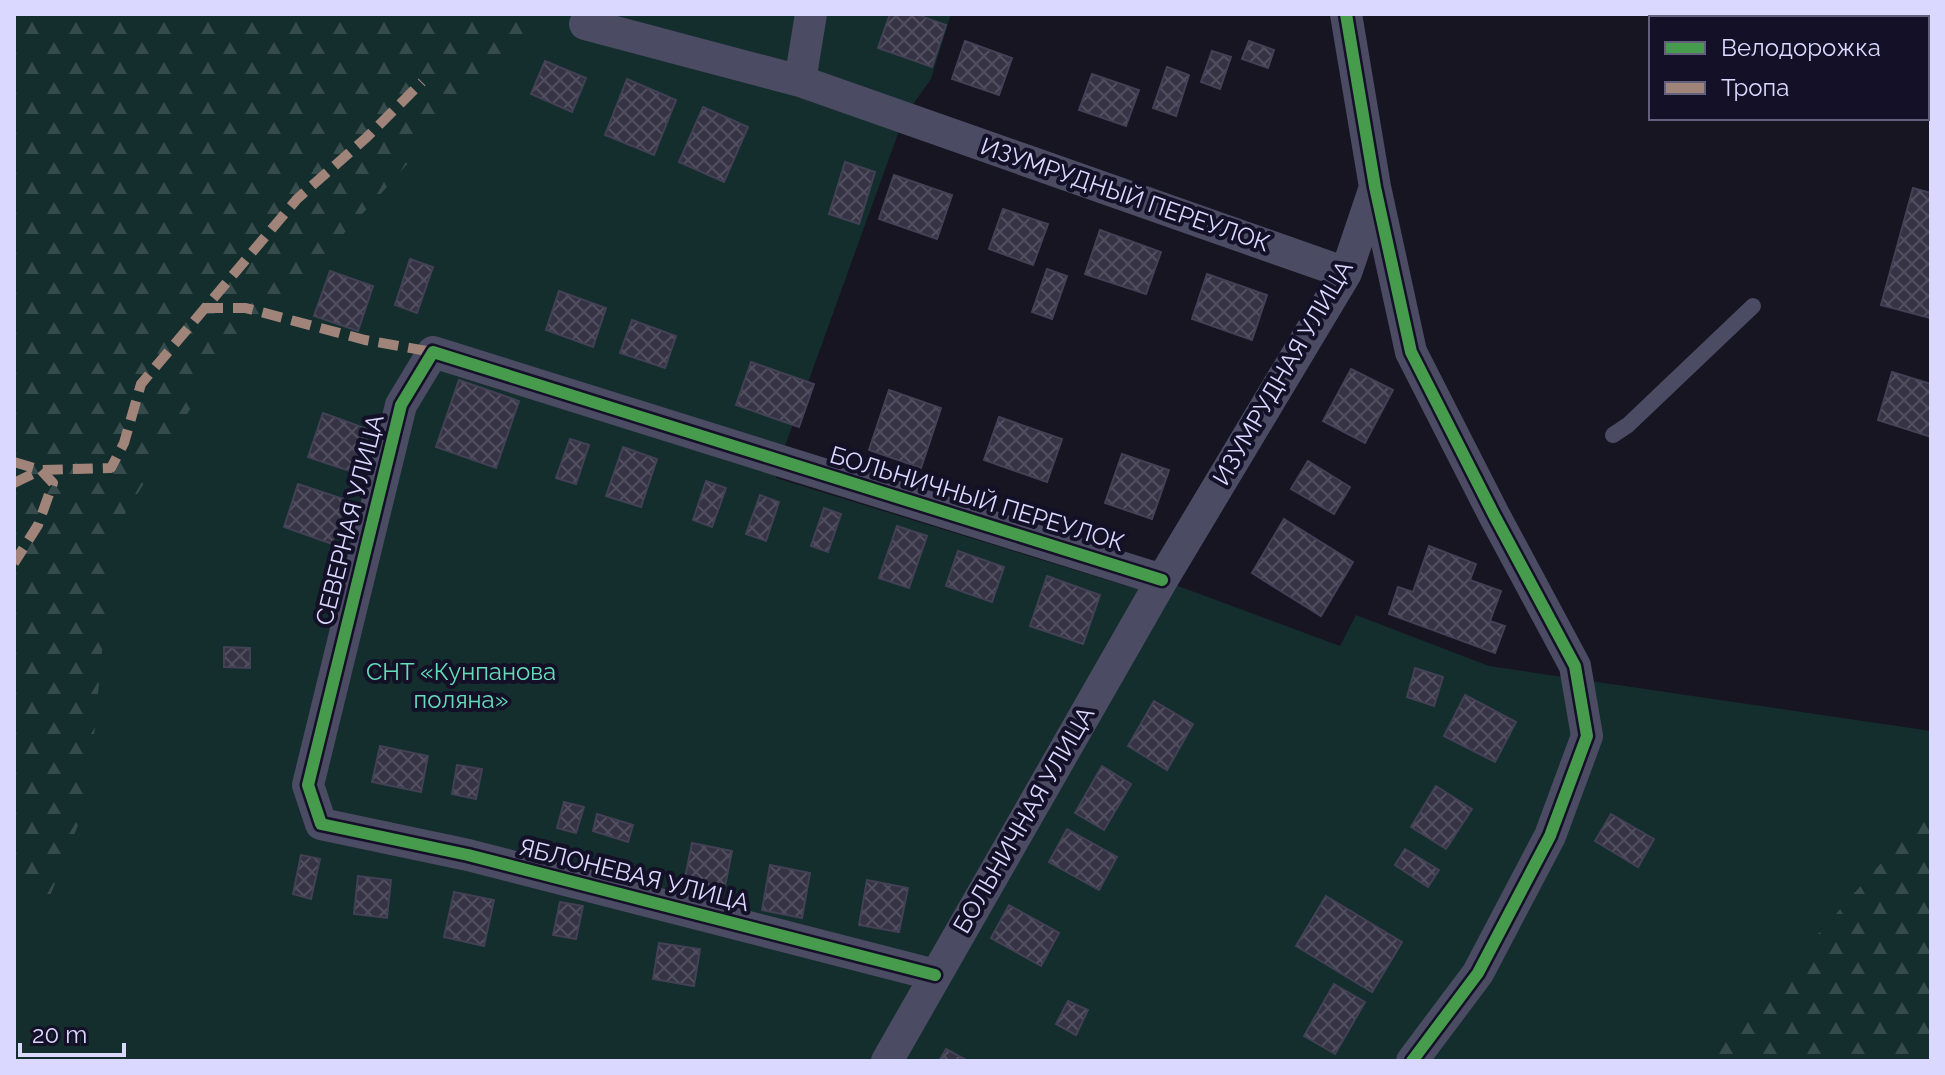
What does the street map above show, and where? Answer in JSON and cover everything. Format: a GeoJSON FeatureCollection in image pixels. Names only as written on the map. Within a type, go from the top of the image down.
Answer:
{"type":"FeatureCollection","features":[{"type":"Feature","properties":{"kind":"street"},"geometry":{"type":"LineString","coordinates":[[800,81],[811,14]]}},
{"type":"Feature","properties":{"kind":"street","name":"ИЗУМРУДНАЯ УЛИЦА"},"geometry":{"type":"LineString","coordinates":[[1162,580],[1346,273],[1375,187],[1346,14]]}},
{"type":"Feature","properties":{"kind":"street","name":"ИЗУМРУДНЫЙ ПЕРЕУЛОК"},"geometry":{"type":"LineString","coordinates":[[585,24],[800,81],[1346,273]]}},
{"type":"Feature","properties":{"kind":"street"},"geometry":{"type":"LineString","coordinates":[[1375,187],[1411,352],[1501,511],[1575,666],[1587,736],[1550,836],[1478,973],[1412,1061]]}},
{"type":"Feature","properties":{"kind":"street","name":"СЕВЕРНАЯ УЛИЦА"},"geometry":{"type":"LineString","coordinates":[[321,824],[308,785],[401,405],[433,352],[780,460]]}},
{"type":"Feature","properties":{"kind":"street","name":"БОЛЬНИЧНЫЙ ПЕРЕУЛОК"},"geometry":{"type":"LineString","coordinates":[[780,460],[1162,580]]}},
{"type":"Feature","properties":{"kind":"street","name":"БОЛЬНИЧНАЯ УЛИЦА"},"geometry":{"type":"LineString","coordinates":[[887,1061],[1162,580]]}},
{"type":"Feature","properties":{"kind":"street","name":"ЯБЛОНЕВАЯ УЛИЦА"},"geometry":{"type":"LineString","coordinates":[[321,824],[468,855],[935,975]]}},
{"type":"Feature","properties":{"kind":"lane"},"geometry":{"type":"LineString","coordinates":[[1613,435],[1628,425],[1753,306]]}},
{"type":"Feature","properties":{"kind":"green space"},"geometry":{"type":"Polygon","coordinates":[[[14,14],[540,14],[378,197],[212,374],[113,533],[88,800],[50,896],[14,885],[14,14]]]}},
{"type":"Feature","properties":{"kind":"green space","name":"СНТ «Кунпанова поляна»"},"geometry":{"type":"Polygon","coordinates":[[[498,14],[951,14],[931,79],[904,117],[776,478],[1130,587],[1162,580],[1340,646],[1356,615],[1489,666],[1931,731],[1931,834],[1728,1061],[14,1061],[14,842],[134,413],[498,14]]]}},
{"type":"Feature","properties":{"kind":"green space"},"geometry":{"type":"Polygon","coordinates":[[[1931,807],[1931,1061],[1705,1061],[1931,807]]]}},
{"type":"Feature","properties":{"kind":"building"},"geometry":{"type":"Polygon","coordinates":[[[890,14],[915,14],[946,25],[932,67],[878,48],[890,14]]]}},
{"type":"Feature","properties":{"kind":"building"},"geometry":{"type":"Polygon","coordinates":[[[965,41],[1012,58],[999,95],[952,79],[965,41]]]}},
{"type":"Feature","properties":{"kind":"building"},"geometry":{"type":"Polygon","coordinates":[[[1249,41],[1274,50],[1268,68],[1242,59],[1249,41]]]}},
{"type":"Feature","properties":{"kind":"building"},"geometry":{"type":"Polygon","coordinates":[[[1212,51],[1231,57],[1220,89],[1201,82],[1212,51]]]}},
{"type":"Feature","properties":{"kind":"building"},"geometry":{"type":"Polygon","coordinates":[[[545,61],[586,78],[572,112],[531,94],[545,61]]]}},
{"type":"Feature","properties":{"kind":"building"},"geometry":{"type":"Polygon","coordinates":[[[1167,67],[1189,75],[1176,116],[1153,108],[1167,67]]]}},
{"type":"Feature","properties":{"kind":"building"},"geometry":{"type":"Polygon","coordinates":[[[1092,74],[1139,90],[1126,126],[1079,110],[1092,74]]]}},
{"type":"Feature","properties":{"kind":"building"},"geometry":{"type":"Polygon","coordinates":[[[627,79],[676,100],[654,155],[605,135],[627,79]]]}},
{"type":"Feature","properties":{"kind":"building"},"geometry":{"type":"Polygon","coordinates":[[[703,107],[748,127],[724,182],[679,162],[703,107]]]}},
{"type":"Feature","properties":{"kind":"building"},"geometry":{"type":"Polygon","coordinates":[[[845,162],[875,172],[859,224],[829,214],[845,162]]]}},
{"type":"Feature","properties":{"kind":"building"},"geometry":{"type":"Polygon","coordinates":[[[894,175],[952,195],[937,239],[879,219],[894,175]]]}},
{"type":"Feature","properties":{"kind":"building"},"geometry":{"type":"Polygon","coordinates":[[[1913,188],[1931,193],[1930,318],[1881,305],[1913,188]]]}},
{"type":"Feature","properties":{"kind":"building"},"geometry":{"type":"Polygon","coordinates":[[[1003,209],[1048,224],[1033,265],[989,249],[1003,209]]]}},
{"type":"Feature","properties":{"kind":"building"},"geometry":{"type":"Polygon","coordinates":[[[1100,230],[1161,252],[1146,294],[1085,274],[1100,230]]]}},
{"type":"Feature","properties":{"kind":"building"},"geometry":{"type":"Polygon","coordinates":[[[410,259],[433,267],[417,313],[395,305],[410,259]]]}},
{"type":"Feature","properties":{"kind":"building"},"geometry":{"type":"Polygon","coordinates":[[[1047,269],[1067,276],[1052,319],[1032,312],[1047,269]]]}},
{"type":"Feature","properties":{"kind":"building"},"geometry":{"type":"Polygon","coordinates":[[[330,271],[373,286],[358,331],[314,316],[330,271]]]}},
{"type":"Feature","properties":{"kind":"building"},"geometry":{"type":"Polygon","coordinates":[[[1207,274],[1267,295],[1252,340],[1192,319],[1207,274]]]}},
{"type":"Feature","properties":{"kind":"building"},"geometry":{"type":"Polygon","coordinates":[[[559,291],[606,308],[593,347],[546,330],[559,291]]]}},
{"type":"Feature","properties":{"kind":"building"},"geometry":{"type":"Polygon","coordinates":[[[632,320],[676,336],[665,368],[620,353],[632,320]]]}},
{"type":"Feature","properties":{"kind":"building"},"geometry":{"type":"Polygon","coordinates":[[[751,362],[814,384],[799,427],[736,405],[751,362]]]}},
{"type":"Feature","properties":{"kind":"building"},"geometry":{"type":"Polygon","coordinates":[[[1351,369],[1393,390],[1365,443],[1323,421],[1351,369]]]}},
{"type":"Feature","properties":{"kind":"building"},"geometry":{"type":"Polygon","coordinates":[[[1892,372],[1931,384],[1931,437],[1878,420],[1892,372]]]}},
{"type":"Feature","properties":{"kind":"building"},"geometry":{"type":"Polygon","coordinates":[[[459,380],[519,401],[496,468],[436,447],[459,380]]]}},
{"type":"Feature","properties":{"kind":"building"},"geometry":{"type":"Polygon","coordinates":[[[889,390],[941,408],[921,468],[869,450],[889,390]]]}},
{"type":"Feature","properties":{"kind":"building"},"geometry":{"type":"Polygon","coordinates":[[[323,413],[370,430],[356,473],[308,457],[323,413]]]}},
{"type":"Feature","properties":{"kind":"building"},"geometry":{"type":"Polygon","coordinates":[[[999,417],[1062,439],[1047,482],[984,460],[999,417]]]}},
{"type":"Feature","properties":{"kind":"building"},"geometry":{"type":"Polygon","coordinates":[[[570,439],[589,445],[576,484],[556,478],[570,439]]]}},
{"type":"Feature","properties":{"kind":"building"},"geometry":{"type":"Polygon","coordinates":[[[623,447],[657,459],[641,507],[606,496],[623,447]]]}},
{"type":"Feature","properties":{"kind":"building"},"geometry":{"type":"Polygon","coordinates":[[[1122,454],[1169,470],[1152,519],[1105,503],[1122,454]]]}},
{"type":"Feature","properties":{"kind":"building"},"geometry":{"type":"Polygon","coordinates":[[[1308,461],[1350,487],[1334,514],[1291,489],[1308,461]]]}},
{"type":"Feature","properties":{"kind":"building"},"geometry":{"type":"Polygon","coordinates":[[[706,481],[726,488],[712,527],[693,520],[706,481]]]}},
{"type":"Feature","properties":{"kind":"building"},"geometry":{"type":"Polygon","coordinates":[[[298,484],[346,500],[332,544],[284,527],[298,484]]]}},
{"type":"Feature","properties":{"kind":"building"},"geometry":{"type":"Polygon","coordinates":[[[760,495],[779,502],[766,541],[746,534],[760,495]]]}},
{"type":"Feature","properties":{"kind":"building"},"geometry":{"type":"Polygon","coordinates":[[[824,508],[841,514],[828,552],[811,546],[824,508]]]}},
{"type":"Feature","properties":{"kind":"building"},"geometry":{"type":"Polygon","coordinates":[[[1284,519],[1353,562],[1321,616],[1252,573],[1284,519]]]}},
{"type":"Feature","properties":{"kind":"building"},"geometry":{"type":"Polygon","coordinates":[[[897,526],[927,536],[909,588],[879,578],[897,526]]]}},
{"type":"Feature","properties":{"kind":"building"},"geometry":{"type":"Polygon","coordinates":[[[1429,546],[1476,564],[1470,580],[1501,591],[1490,621],[1505,626],[1495,653],[1389,614],[1398,587],[1413,592],[1429,546]]]}},
{"type":"Feature","properties":{"kind":"building"},"geometry":{"type":"Polygon","coordinates":[[[958,551],[1004,567],[992,602],[946,586],[958,551]]]}},
{"type":"Feature","properties":{"kind":"building"},"geometry":{"type":"Polygon","coordinates":[[[1047,576],[1100,595],[1083,644],[1030,626],[1047,576]]]}},
{"type":"Feature","properties":{"kind":"building"},"geometry":{"type":"Polygon","coordinates":[[[224,647],[250,648],[250,668],[224,667],[224,647]]]}},
{"type":"Feature","properties":{"kind":"building"},"geometry":{"type":"Polygon","coordinates":[[[1415,668],[1443,677],[1434,706],[1407,697],[1415,668]]]}},
{"type":"Feature","properties":{"kind":"building"},"geometry":{"type":"Polygon","coordinates":[[[1465,695],[1516,722],[1495,762],[1444,736],[1465,695]]]}},
{"type":"Feature","properties":{"kind":"building"},"geometry":{"type":"Polygon","coordinates":[[[1154,701],[1193,724],[1167,770],[1128,746],[1154,701]]]}},
{"type":"Feature","properties":{"kind":"building"},"geometry":{"type":"Polygon","coordinates":[[[380,746],[428,756],[421,792],[372,782],[380,746]]]}},
{"type":"Feature","properties":{"kind":"building"},"geometry":{"type":"Polygon","coordinates":[[[457,765],[482,769],[476,799],[452,794],[457,765]]]}},
{"type":"Feature","properties":{"kind":"building"},"geometry":{"type":"Polygon","coordinates":[[[1102,766],[1131,784],[1104,830],[1075,813],[1102,766]]]}},
{"type":"Feature","properties":{"kind":"building"},"geometry":{"type":"Polygon","coordinates":[[[1436,786],[1472,809],[1446,849],[1411,827],[1436,786]]]}},
{"type":"Feature","properties":{"kind":"building"},"geometry":{"type":"Polygon","coordinates":[[[564,802],[584,807],[576,833],[557,828],[564,802]]]}},
{"type":"Feature","properties":{"kind":"building"},"geometry":{"type":"Polygon","coordinates":[[[597,814],[633,825],[628,842],[593,831],[597,814]]]}},
{"type":"Feature","properties":{"kind":"building"},"geometry":{"type":"Polygon","coordinates":[[[1611,814],[1654,839],[1638,867],[1595,841],[1611,814]]]}},
{"type":"Feature","properties":{"kind":"building"},"geometry":{"type":"Polygon","coordinates":[[[1067,829],[1117,857],[1099,890],[1049,862],[1067,829]]]}},
{"type":"Feature","properties":{"kind":"building"},"geometry":{"type":"Polygon","coordinates":[[[692,843],[732,851],[723,896],[683,888],[692,843]]]}},
{"type":"Feature","properties":{"kind":"building"},"geometry":{"type":"Polygon","coordinates":[[[1405,849],[1439,870],[1428,887],[1395,865],[1405,849]]]}},
{"type":"Feature","properties":{"kind":"building"},"geometry":{"type":"Polygon","coordinates":[[[301,855],[320,859],[311,899],[293,894],[301,855]]]}},
{"type":"Feature","properties":{"kind":"building"},"geometry":{"type":"Polygon","coordinates":[[[770,865],[810,873],[802,918],[762,910],[770,865]]]}},
{"type":"Feature","properties":{"kind":"building"},"geometry":{"type":"Polygon","coordinates":[[[358,876],[391,880],[387,918],[354,914],[358,876]]]}},
{"type":"Feature","properties":{"kind":"building"},"geometry":{"type":"Polygon","coordinates":[[[867,880],[908,888],[899,932],[859,925],[867,880]]]}},
{"type":"Feature","properties":{"kind":"building"},"geometry":{"type":"Polygon","coordinates":[[[454,892],[494,900],[484,946],[444,937],[454,892]]]}},
{"type":"Feature","properties":{"kind":"building"},"geometry":{"type":"Polygon","coordinates":[[[1326,896],[1402,942],[1372,992],[1296,946],[1326,896]]]}},
{"type":"Feature","properties":{"kind":"building"},"geometry":{"type":"Polygon","coordinates":[[[560,902],[583,906],[576,939],[553,935],[560,902]]]}},
{"type":"Feature","properties":{"kind":"building"},"geometry":{"type":"Polygon","coordinates":[[[1009,905],[1059,933],[1041,966],[991,938],[1009,905]]]}},
{"type":"Feature","properties":{"kind":"building"},"geometry":{"type":"Polygon","coordinates":[[[659,943],[700,949],[694,986],[653,979],[659,943]]]}},
{"type":"Feature","properties":{"kind":"building"},"geometry":{"type":"Polygon","coordinates":[[[1334,984],[1365,1002],[1335,1054],[1304,1036],[1334,984]]]}},
{"type":"Feature","properties":{"kind":"building"},"geometry":{"type":"Polygon","coordinates":[[[1068,1001],[1088,1010],[1076,1035],[1056,1024],[1068,1001]]]}},
{"type":"Feature","properties":{"kind":"building"},"geometry":{"type":"Polygon","coordinates":[[[946,1049],[968,1061],[939,1061],[946,1049]]]}},
{"type":"Feature","properties":{"kind":"marked path"},"geometry":{"type":"LineString","coordinates":[[14,462],[41,470],[111,468],[124,443],[141,384],[297,199],[366,138],[422,82]]}},
{"type":"Feature","properties":{"kind":"marked path"},"geometry":{"type":"LineString","coordinates":[[203,308],[246,308],[365,340],[433,352]]}},
{"type":"Feature","properties":{"kind":"marked path"},"geometry":{"type":"LineString","coordinates":[[14,483],[41,470],[53,483],[38,525],[14,563]]}},
{"type":"Feature","properties":{"kind":"cycle path"},"geometry":{"type":"LineString","coordinates":[[1346,14],[1375,187],[1411,352],[1575,666],[1587,736],[1550,836],[1478,973],[1412,1061]]}},
{"type":"Feature","properties":{"kind":"cycle path"},"geometry":{"type":"LineString","coordinates":[[935,975],[468,855],[321,824],[308,785],[401,405],[433,352],[1162,580]]}}]}
